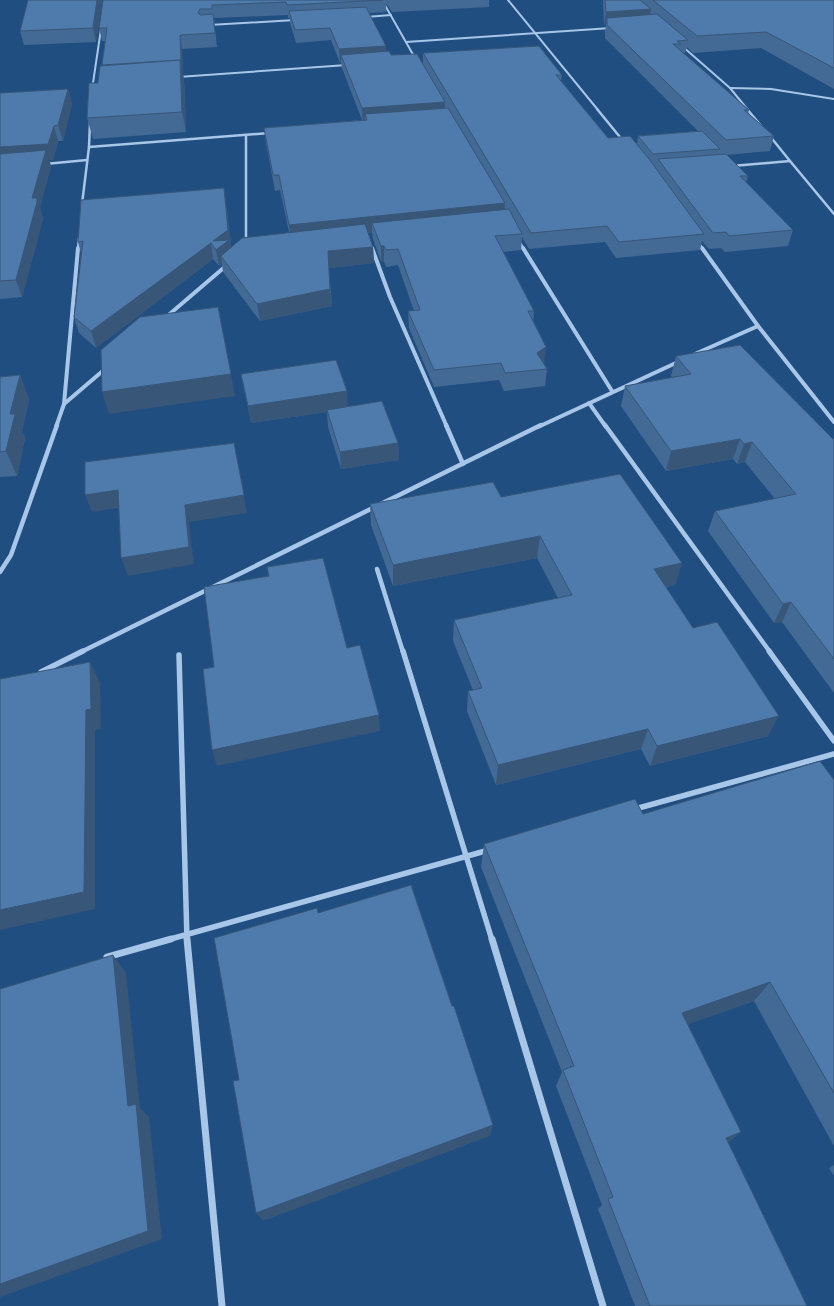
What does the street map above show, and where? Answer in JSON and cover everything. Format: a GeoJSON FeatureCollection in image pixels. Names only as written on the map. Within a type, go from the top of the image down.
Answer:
{"type":"FeatureCollection","features":[{"type":"Feature","properties":{"kind":"street"},"geometry":{"type":"LineString","coordinates":[[382,0],[416,60],[406,61]]}},
{"type":"Feature","properties":{"kind":"street"},"geometry":{"type":"LineString","coordinates":[[508,0],[630,149]]}},
{"type":"Feature","properties":{"kind":"street"},"geometry":{"type":"LineString","coordinates":[[361,17],[391,15]]}},
{"type":"Feature","properties":{"kind":"street"},"geometry":{"type":"LineString","coordinates":[[203,26],[302,20]]}},
{"type":"Feature","properties":{"kind":"street"},"geometry":{"type":"LineString","coordinates":[[92,92],[101,28]]}},
{"type":"Feature","properties":{"kind":"street"},"geometry":{"type":"LineString","coordinates":[[406,42],[612,28]]}},
{"type":"Feature","properties":{"kind":"street"},"geometry":{"type":"LineString","coordinates":[[680,44],[730,88],[834,214]]}},
{"type":"Feature","properties":{"kind":"street"},"geometry":{"type":"LineString","coordinates":[[171,77],[348,65]]}},
{"type":"Feature","properties":{"kind":"street"},"geometry":{"type":"LineString","coordinates":[[92,83],[102,82]]}},
{"type":"Feature","properties":{"kind":"street"},"geometry":{"type":"LineString","coordinates":[[730,88],[770,89],[820,95],[834,99]]}},
{"type":"Feature","properties":{"kind":"street"},"geometry":{"type":"LineString","coordinates":[[82,206],[89,147],[90,120]]}},
{"type":"Feature","properties":{"kind":"street"},"geometry":{"type":"LineString","coordinates":[[89,147],[275,133]]}},
{"type":"Feature","properties":{"kind":"street"},"geometry":{"type":"LineString","coordinates":[[246,135],[246,248]]}},
{"type":"Feature","properties":{"kind":"street"},"geometry":{"type":"LineString","coordinates":[[39,164],[87,160]]}},
{"type":"Feature","properties":{"kind":"street"},"geometry":{"type":"LineString","coordinates":[[724,166],[790,161]]}},
{"type":"Feature","properties":{"kind":"street"},"geometry":{"type":"LineString","coordinates":[[0,572],[11,555],[64,404],[79,233]]}},
{"type":"Feature","properties":{"kind":"street"},"geometry":{"type":"LineString","coordinates":[[368,236],[390,298],[463,464]]}},
{"type":"Feature","properties":{"kind":"street"},"geometry":{"type":"LineString","coordinates":[[695,237],[758,326],[832,417],[834,422]]}},
{"type":"Feature","properties":{"kind":"street"},"geometry":{"type":"LineString","coordinates":[[518,239],[612,392]]}},
{"type":"Feature","properties":{"kind":"street"},"geometry":{"type":"LineString","coordinates":[[163,320],[231,261]]}},
{"type":"Feature","properties":{"kind":"street"},"geometry":{"type":"LineString","coordinates":[[689,357],[758,326]]}},
{"type":"Feature","properties":{"kind":"street"},"geometry":{"type":"LineString","coordinates":[[35,675],[177,606],[359,512],[680,361]]}},
{"type":"Feature","properties":{"kind":"street"},"geometry":{"type":"LineString","coordinates":[[64,404],[110,365]]}},
{"type":"Feature","properties":{"kind":"street"},"geometry":{"type":"LineString","coordinates":[[590,403],[834,741]]}},
{"type":"Feature","properties":{"kind":"street"},"geometry":{"type":"LineString","coordinates":[[376,569],[467,856],[604,1306]]}},
{"type":"Feature","properties":{"kind":"street"},"geometry":{"type":"LineString","coordinates":[[179,655],[186,934],[222,1306]]}},
{"type":"Feature","properties":{"kind":"street"},"geometry":{"type":"LineString","coordinates":[[627,812],[834,754]]}},
{"type":"Feature","properties":{"kind":"street"},"geometry":{"type":"LineString","coordinates":[[102,959],[495,848]]}},
{"type":"Feature","properties":{"kind":"building"},"geometry":{"type":"Polygon","coordinates":[[[28,0],[97,0],[93,28],[20,31],[28,0]]]}},
{"type":"Feature","properties":{"kind":"building"},"geometry":{"type":"Polygon","coordinates":[[[103,0],[383,0],[287,5],[286,2],[212,5],[212,9],[200,9],[198,13],[201,15],[213,14],[215,33],[180,35],[181,60],[102,65],[107,28],[99,28],[103,0]]]}},
{"type":"Feature","properties":{"kind":"building"},"geometry":{"type":"Polygon","coordinates":[[[605,0],[640,0],[651,9],[606,12],[605,0]]]}},
{"type":"Feature","properties":{"kind":"building"},"geometry":{"type":"Polygon","coordinates":[[[653,0],[834,0],[834,68],[766,32],[697,36],[653,0]]]}},
{"type":"Feature","properties":{"kind":"building"},"geometry":{"type":"Polygon","coordinates":[[[366,7],[386,46],[339,49],[330,28],[295,30],[289,11],[366,7]]]}},
{"type":"Feature","properties":{"kind":"building"},"geometry":{"type":"Polygon","coordinates":[[[657,14],[688,40],[677,41],[681,44],[673,44],[749,110],[744,110],[774,136],[726,140],[607,25],[607,18],[657,14]]]}},
{"type":"Feature","properties":{"kind":"building"},"geometry":{"type":"Polygon","coordinates":[[[539,46],[562,75],[556,75],[608,138],[630,136],[704,234],[619,242],[607,226],[531,233],[423,53],[539,46]]]}},
{"type":"Feature","properties":{"kind":"building"},"geometry":{"type":"Polygon","coordinates":[[[389,51],[391,55],[417,54],[445,102],[362,108],[341,55],[389,51]]]}},
{"type":"Feature","properties":{"kind":"building"},"geometry":{"type":"Polygon","coordinates":[[[180,60],[182,112],[87,118],[89,83],[98,83],[100,66],[180,60]]]}},
{"type":"Feature","properties":{"kind":"building"},"geometry":{"type":"Polygon","coordinates":[[[68,89],[58,125],[54,126],[48,144],[0,147],[0,93],[68,89]]]}},
{"type":"Feature","properties":{"kind":"building"},"geometry":{"type":"Polygon","coordinates":[[[448,108],[505,203],[289,225],[279,175],[273,175],[264,128],[367,120],[365,114],[448,108]]]}},
{"type":"Feature","properties":{"kind":"building"},"geometry":{"type":"Polygon","coordinates":[[[702,131],[720,149],[653,154],[638,136],[702,131]]]}},
{"type":"Feature","properties":{"kind":"building"},"geometry":{"type":"Polygon","coordinates":[[[46,150],[32,198],[37,198],[37,202],[16,280],[0,281],[0,154],[46,150]]]}},
{"type":"Feature","properties":{"kind":"building"},"geometry":{"type":"Polygon","coordinates":[[[726,154],[748,176],[740,176],[793,230],[729,236],[726,232],[713,233],[658,159],[726,154]]]}},
{"type":"Feature","properties":{"kind":"building"},"geometry":{"type":"Polygon","coordinates":[[[224,188],[228,230],[213,241],[229,240],[216,250],[211,243],[91,331],[74,317],[83,241],[78,242],[81,200],[224,188]]]}},
{"type":"Feature","properties":{"kind":"building"},"geometry":{"type":"Polygon","coordinates":[[[509,209],[522,234],[495,236],[534,311],[528,311],[546,347],[537,353],[547,369],[505,373],[501,363],[434,370],[408,311],[420,310],[398,249],[386,250],[384,246],[381,246],[372,223],[509,209]]]}},
{"type":"Feature","properties":{"kind":"building"},"geometry":{"type":"Polygon","coordinates":[[[365,224],[373,247],[328,251],[330,289],[257,304],[221,256],[242,238],[365,224]]]}},
{"type":"Feature","properties":{"kind":"building"},"geometry":{"type":"Polygon","coordinates":[[[218,307],[231,374],[102,392],[101,350],[140,317],[218,307]]]}},
{"type":"Feature","properties":{"kind":"building"},"geometry":{"type":"Polygon","coordinates":[[[740,345],[834,440],[834,659],[791,602],[783,604],[715,511],[796,494],[752,442],[744,444],[740,439],[671,451],[625,386],[691,374],[676,356],[740,345]]]}},
{"type":"Feature","properties":{"kind":"building"},"geometry":{"type":"Polygon","coordinates":[[[336,360],[347,391],[248,406],[241,374],[336,360]]]}},
{"type":"Feature","properties":{"kind":"building"},"geometry":{"type":"Polygon","coordinates":[[[20,375],[10,414],[15,414],[6,451],[0,452],[0,377],[20,375]]]}},
{"type":"Feature","properties":{"kind":"building"},"geometry":{"type":"Polygon","coordinates":[[[382,401],[398,443],[340,452],[327,410],[382,401]]]}},
{"type":"Feature","properties":{"kind":"building"},"geometry":{"type":"Polygon","coordinates":[[[234,443],[244,495],[185,505],[189,547],[121,558],[118,490],[85,495],[85,462],[234,443]]]}},
{"type":"Feature","properties":{"kind":"building"},"geometry":{"type":"Polygon","coordinates":[[[620,474],[682,563],[654,569],[693,628],[717,622],[779,716],[657,746],[648,729],[498,765],[468,691],[482,688],[454,620],[572,595],[540,536],[393,565],[370,504],[493,482],[501,497],[620,474]]]}},
{"type":"Feature","properties":{"kind":"building"},"geometry":{"type":"Polygon","coordinates":[[[323,558],[347,648],[360,645],[379,715],[212,750],[203,669],[214,667],[204,587],[269,576],[267,567],[323,558]]]}},
{"type":"Feature","properties":{"kind":"building"},"geometry":{"type":"Polygon","coordinates":[[[90,662],[91,709],[86,710],[84,892],[0,910],[0,679],[90,662]]]}},
{"type":"Feature","properties":{"kind":"building"},"geometry":{"type":"Polygon","coordinates":[[[820,761],[834,780],[834,1093],[770,982],[682,1013],[741,1132],[726,1138],[807,1306],[650,1306],[608,1199],[613,1197],[563,1070],[574,1066],[484,844],[635,799],[643,814],[820,761]]]}},
{"type":"Feature","properties":{"kind":"building"},"geometry":{"type":"Polygon","coordinates":[[[411,885],[452,1006],[454,1006],[493,1125],[256,1213],[233,1081],[239,1080],[214,938],[317,908],[318,913],[411,885]]]}},
{"type":"Feature","properties":{"kind":"building"},"geometry":{"type":"Polygon","coordinates":[[[113,955],[128,1106],[136,1104],[148,1231],[0,1284],[0,989],[113,955]]]}}]}
